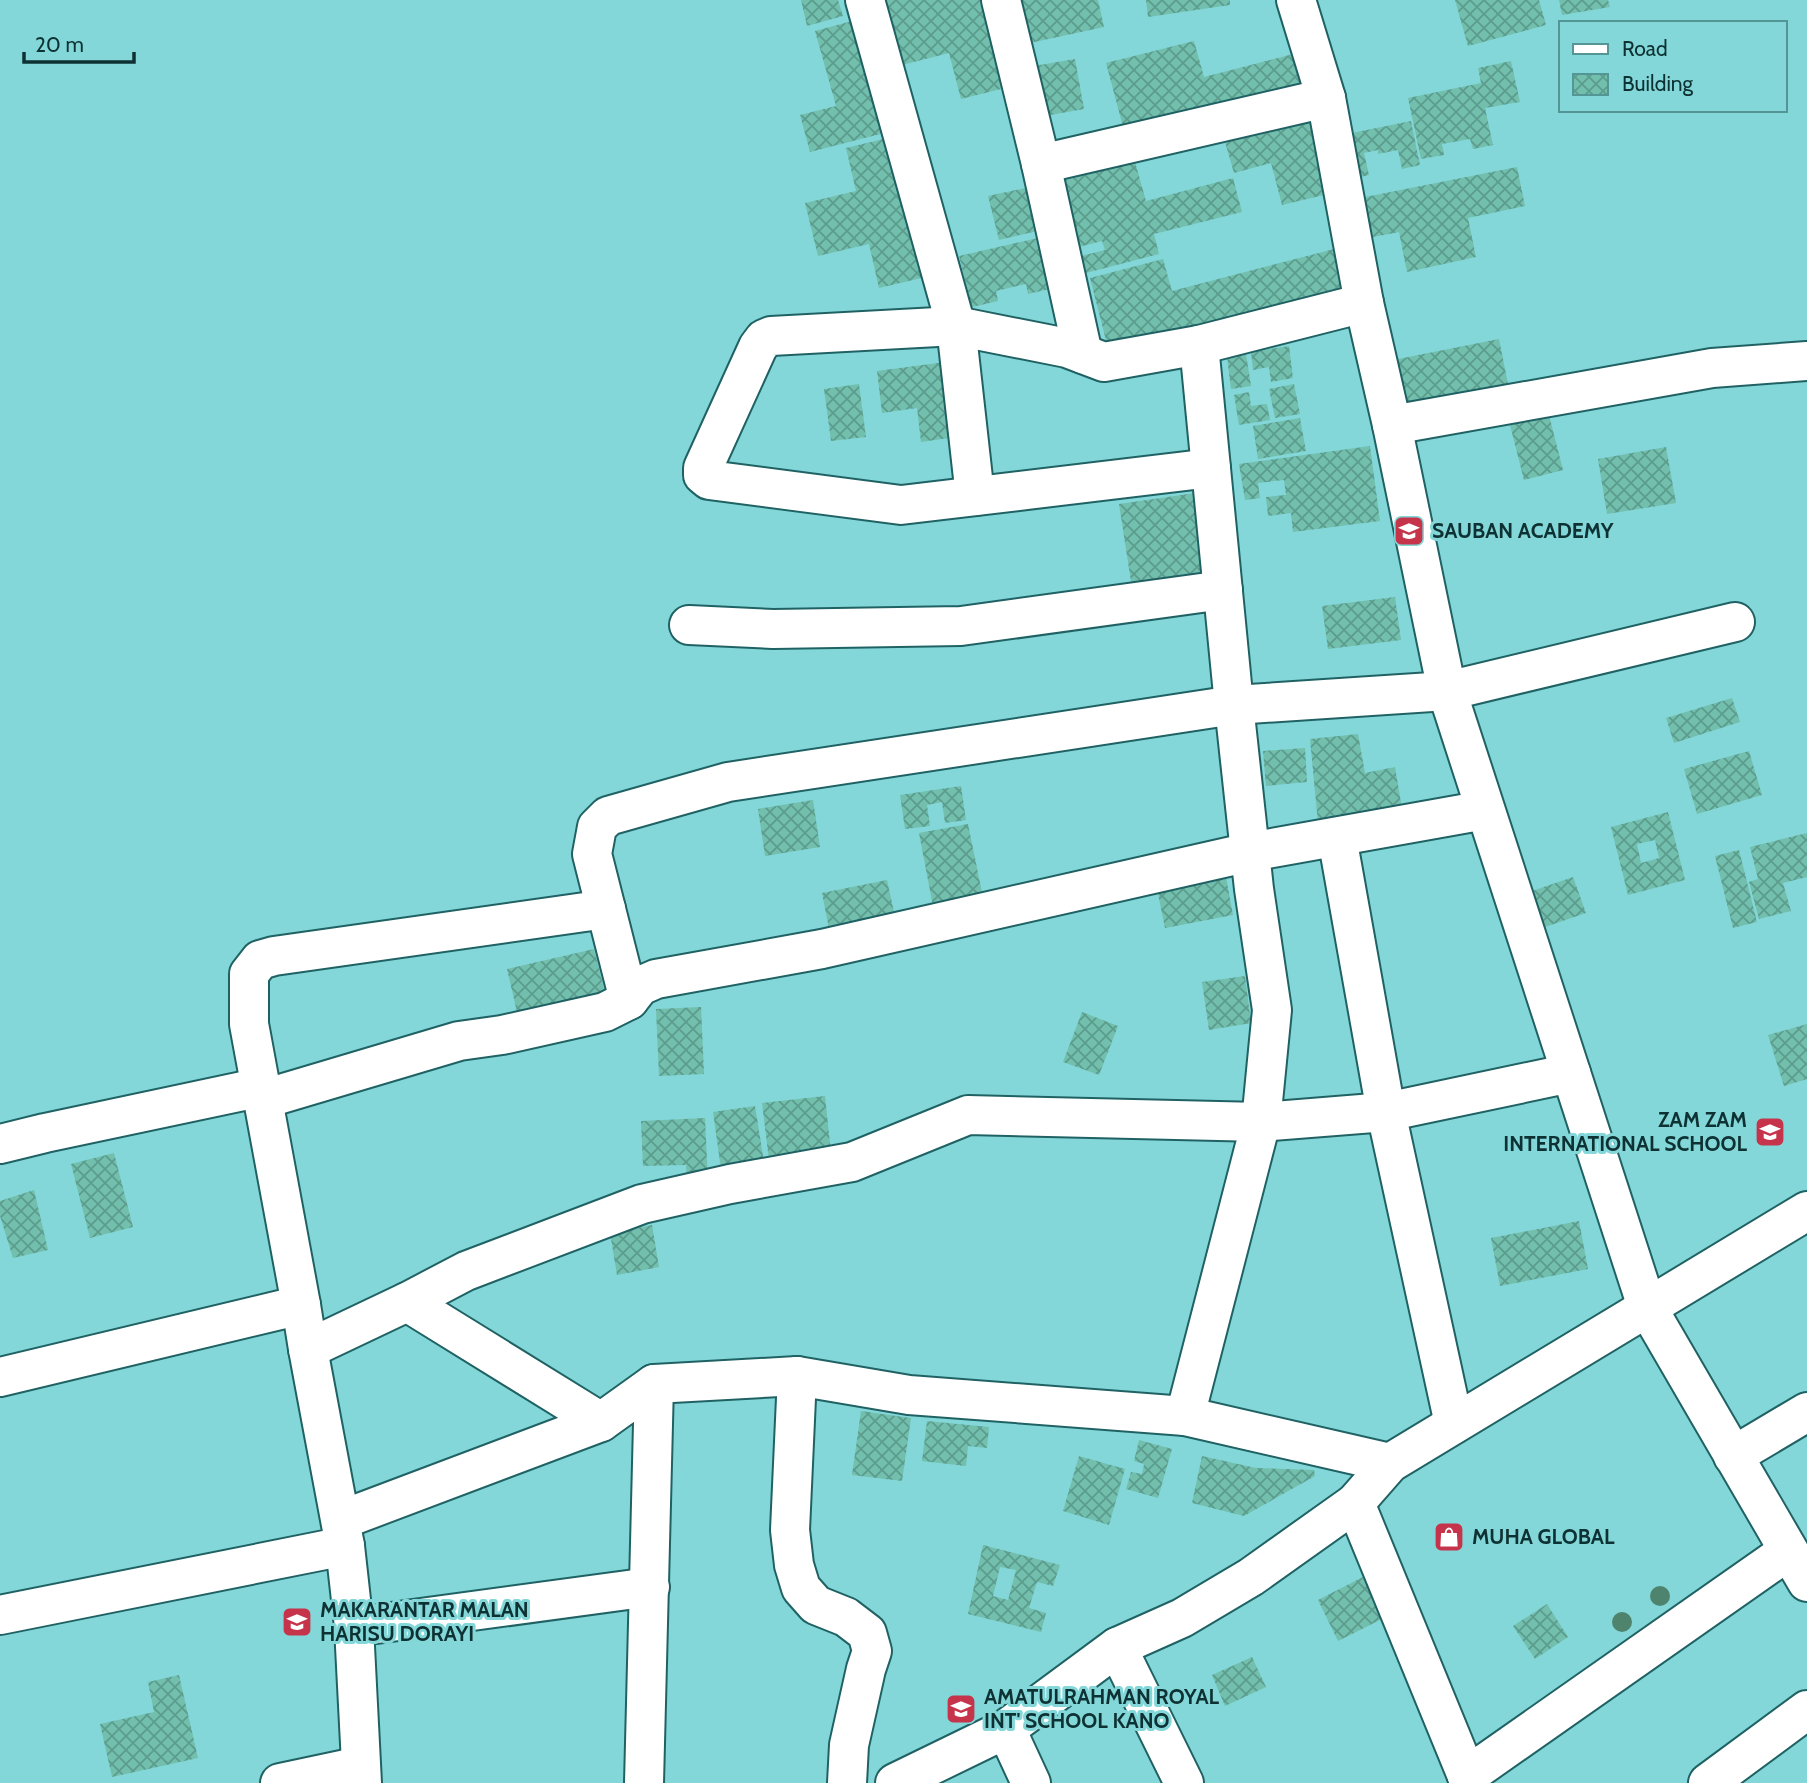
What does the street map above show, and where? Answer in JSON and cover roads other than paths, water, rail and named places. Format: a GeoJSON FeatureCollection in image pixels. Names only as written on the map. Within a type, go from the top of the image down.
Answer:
{"type":"FeatureCollection","features":[{"type":"Feature","properties":{"kind":"street"},"geometry":{"type":"LineString","coordinates":[[865,0],[956,326],[975,496]]}},
{"type":"Feature","properties":{"kind":"street"},"geometry":{"type":"LineString","coordinates":[[1001,0],[1083,354]]}},
{"type":"Feature","properties":{"kind":"street"},"geometry":{"type":"LineString","coordinates":[[1296,0],[1326,98],[1364,303],[1447,691],[1485,810],[1647,1307],[1798,1567],[1469,1780],[1355,1503]]}},
{"type":"Feature","properties":{"kind":"street"},"geometry":{"type":"LineString","coordinates":[[1041,164],[1326,98]]}},
{"type":"Feature","properties":{"kind":"street"},"geometry":{"type":"LineString","coordinates":[[1211,468],[901,505],[709,480],[703,475],[703,468],[758,347],[764,339],[771,336],[956,326],[1067,348],[1104,362],[1199,345],[1364,303]]}},
{"type":"Feature","properties":{"kind":"street"},"geometry":{"type":"LineString","coordinates":[[1185,1416],[1261,1122],[1272,1010],[1250,852],[1199,345]]}},
{"type":"Feature","properties":{"kind":"street"},"geometry":{"type":"LineString","coordinates":[[1392,425],[1712,368],[1807,361]]}},
{"type":"Feature","properties":{"kind":"street"},"geometry":{"type":"LineString","coordinates":[[689,625],[774,629],[961,626],[1223,590]]}},
{"type":"Feature","properties":{"kind":"street"},"geometry":{"type":"LineString","coordinates":[[629,1000],[592,855],[597,827],[608,816],[728,782],[1234,705],[1447,691],[1735,622]]}},
{"type":"Feature","properties":{"kind":"street"},"geometry":{"type":"LineString","coordinates":[[0,1144],[45,1133],[263,1093],[459,1041],[502,1035],[605,1012],[629,1000],[640,986],[656,979],[822,948],[1250,852],[1485,810]]}},
{"type":"Feature","properties":{"kind":"street"},"geometry":{"type":"LineString","coordinates":[[1337,837],[1386,1112],[1454,1424]]}},
{"type":"Feature","properties":{"kind":"street"},"geometry":{"type":"LineString","coordinates":[[280,1783],[361,1775],[354,1627],[343,1533],[249,1024],[248,974],[260,960],[274,956],[606,909]]}},
{"type":"Feature","properties":{"kind":"street"},"geometry":{"type":"LineString","coordinates":[[308,1349],[407,1303],[466,1271],[642,1204],[730,1184],[852,1162],[968,1115],[1261,1122],[1386,1112],[1571,1073]]}},
{"type":"Feature","properties":{"kind":"street"},"geometry":{"type":"LineString","coordinates":[[898,1782],[1006,1728],[1117,1647],[1182,1618],[1251,1577],[1355,1503],[1390,1463],[1807,1211]]}},
{"type":"Feature","properties":{"kind":"street"},"geometry":{"type":"LineString","coordinates":[[407,1303],[601,1422]]}},
{"type":"Feature","properties":{"kind":"street"},"geometry":{"type":"LineString","coordinates":[[0,1377],[301,1305]]}},
{"type":"Feature","properties":{"kind":"street"},"geometry":{"type":"LineString","coordinates":[[0,1615],[343,1533],[601,1422],[654,1384],[797,1376],[909,1395],[1185,1416],[1390,1463]]}},
{"type":"Feature","properties":{"kind":"street"},"geometry":{"type":"LineString","coordinates":[[797,1376],[790,1530],[794,1565],[801,1588],[816,1605],[846,1617],[867,1633],[872,1651],[849,1745],[846,1783]]}},
{"type":"Feature","properties":{"kind":"street"},"geometry":{"type":"LineString","coordinates":[[644,1783],[654,1384]]}},
{"type":"Feature","properties":{"kind":"street"},"geometry":{"type":"LineString","coordinates":[[1733,1456],[1807,1412]]}},
{"type":"Feature","properties":{"kind":"street"},"geometry":{"type":"LineString","coordinates":[[354,1627],[650,1587]]}},
{"type":"Feature","properties":{"kind":"street"},"geometry":{"type":"LineString","coordinates":[[1117,1647],[1184,1783]]}},
{"type":"Feature","properties":{"kind":"street"},"geometry":{"type":"LineString","coordinates":[[1708,1783],[1807,1710]]}},
{"type":"Feature","properties":{"kind":"street"},"geometry":{"type":"LineString","coordinates":[[1006,1728],[1031,1783]]}},
{"type":"Feature","properties":{"kind":"place","name":"SAUBAN ACADEMY"},"geometry":{"type":"Point","coordinates":[1409,531]}},
{"type":"Feature","properties":{"kind":"place","name":"ZAM ZAM INTERNATIONAL SCHOOL"},"geometry":{"type":"Point","coordinates":[1770,1132]}},
{"type":"Feature","properties":{"kind":"place","name":"MUHA GLOBAL"},"geometry":{"type":"Point","coordinates":[1449,1537]}},
{"type":"Feature","properties":{"kind":"place","name":"MAKARANTAR MALAN HARISU DORAYI"},"geometry":{"type":"Point","coordinates":[297,1622]}},
{"type":"Feature","properties":{"kind":"place","name":"AMATULRAHMAN ROYAL INT' SCHOOL KANO"},"geometry":{"type":"Point","coordinates":[961,1709]}}]}
